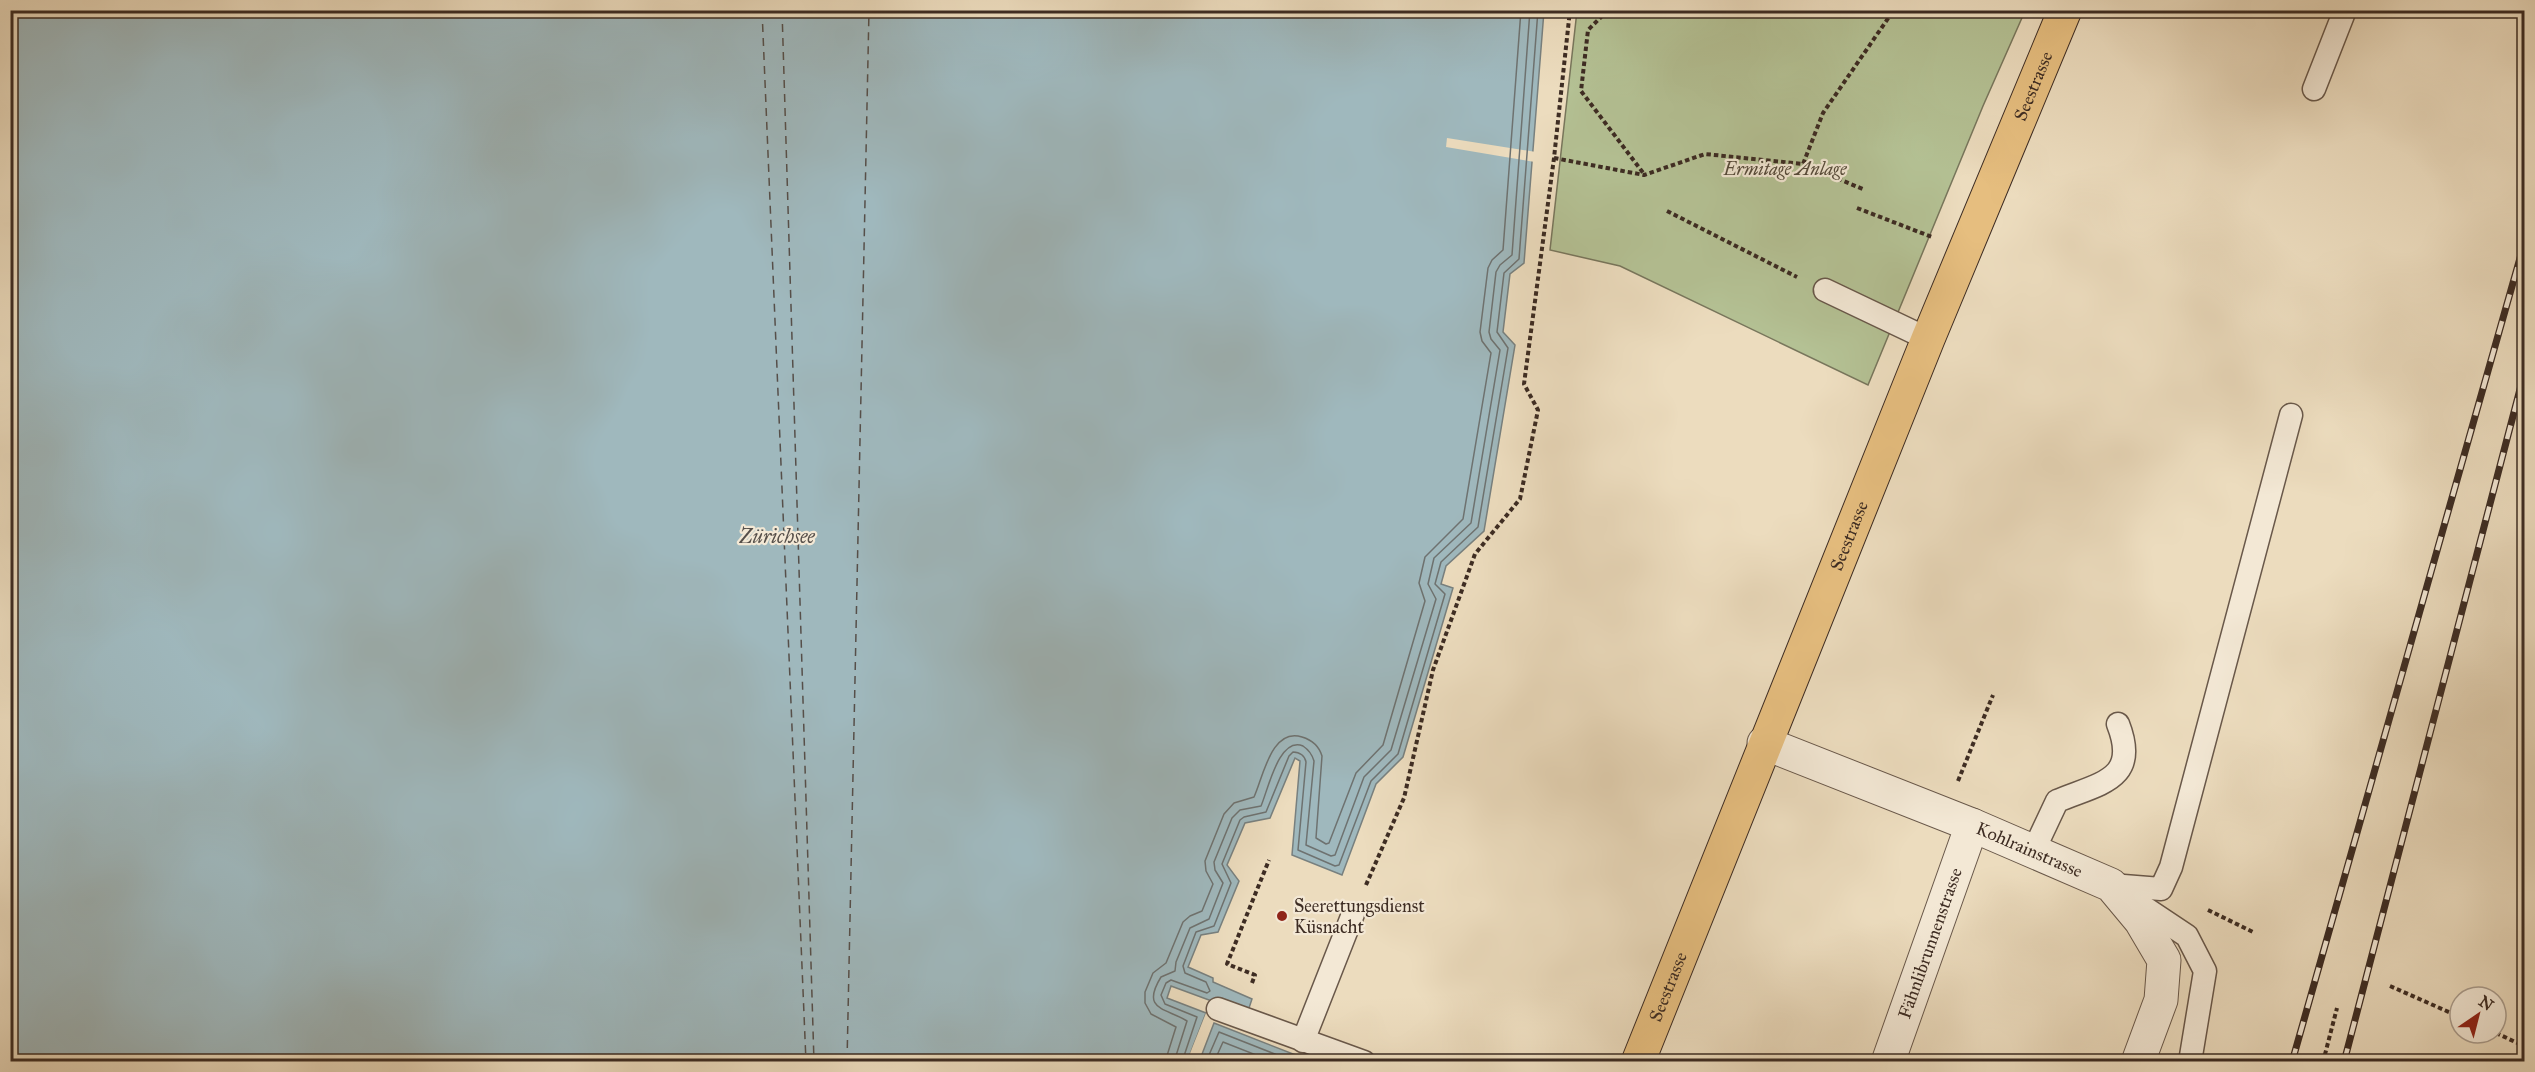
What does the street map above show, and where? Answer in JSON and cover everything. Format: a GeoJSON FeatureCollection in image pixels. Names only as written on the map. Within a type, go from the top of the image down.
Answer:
{"type":"FeatureCollection","features":[{"type":"Feature","properties":{"kind":"main road","name":"Seestrasse"},"geometry":{"type":"LineString","coordinates":[[1638,1062],[1764,743],[2065,10]]}},
{"type":"Feature","properties":{"kind":"street","name":"Kohlrainstrasse"},"geometry":{"type":"LineString","coordinates":[[1764,743],[1972,825],[2111,885],[2141,921],[2164,960],[2161,1000],[2138,1062]]}},
{"type":"Feature","properties":{"kind":"street","name":"Fähnlibrunnenstrasse"},"geometry":{"type":"LineString","coordinates":[[1888,1062],[1972,825]]}},
{"type":"Feature","properties":{"kind":"lane"},"geometry":{"type":"LineString","coordinates":[[2314,88],[2345,10]]}},
{"type":"Feature","properties":{"kind":"lane"},"geometry":{"type":"LineString","coordinates":[[1825,290],[1928,339]]}},
{"type":"Feature","properties":{"kind":"lane"},"geometry":{"type":"LineString","coordinates":[[2111,885],[2161,889],[2171,867],[2291,415]]}},
{"type":"Feature","properties":{"kind":"lane"},"geometry":{"type":"LineString","coordinates":[[2033,852],[2057,801],[2115,777],[2125,761],[2125,742],[2118,724]]}},
{"type":"Feature","properties":{"kind":"lane"},"geometry":{"type":"LineString","coordinates":[[2111,885],[2187,936],[2205,971],[2190,1062]]}},
{"type":"Feature","properties":{"kind":"lane"},"geometry":{"type":"LineString","coordinates":[[1303,1041],[1353,914]]}},
{"type":"Feature","properties":{"kind":"lane"},"geometry":{"type":"LineString","coordinates":[[1218,1009],[1364,1062]]}},
{"type":"Feature","properties":{"kind":"path"},"geometry":{"type":"LineString","coordinates":[[1353,914],[1404,798],[1433,670],[1475,554],[1521,499],[1538,410],[1524,384],[1554,158],[1570,10]]}},
{"type":"Feature","properties":{"kind":"path"},"geometry":{"type":"LineString","coordinates":[[1608,10],[1588,30],[1581,91],[1644,175]]}},
{"type":"Feature","properties":{"kind":"path"},"geometry":{"type":"LineString","coordinates":[[1803,164],[1823,113],[1888,17],[1885,10]]}},
{"type":"Feature","properties":{"kind":"path"},"geometry":{"type":"LineString","coordinates":[[1554,158],[1644,175],[1705,154],[1803,164],[1865,190]]}},
{"type":"Feature","properties":{"kind":"path"},"geometry":{"type":"LineString","coordinates":[[1857,208],[1939,240]]}},
{"type":"Feature","properties":{"kind":"path"},"geometry":{"type":"LineString","coordinates":[[1667,211],[1800,278]]}},
{"type":"Feature","properties":{"kind":"path"},"geometry":{"type":"LineString","coordinates":[[1955,788],[1993,695]]}},
{"type":"Feature","properties":{"kind":"path"},"geometry":{"type":"LineString","coordinates":[[1252,983],[1255,975],[1227,964],[1269,860]]}},
{"type":"Feature","properties":{"kind":"path"},"geometry":{"type":"LineString","coordinates":[[2390,986],[2448,1012]]}},
{"type":"Feature","properties":{"kind":"path"},"geometry":{"type":"LineString","coordinates":[[2323,1062],[2337,1008]]}},
{"type":"Feature","properties":{"kind":"path"},"geometry":{"type":"LineString","coordinates":[[2508,1039],[2524,1046]]}},
{"type":"Feature","properties":{"kind":"green space","name":"Ermitage Anlage"},"geometry":{"type":"Polygon","coordinates":[[[1577,11],[2025,11],[1983,106],[1868,385],[1620,266],[1550,250],[1577,11]]]}},
{"type":"Feature","properties":{"kind":"water","name":"Zürichsee"},"geometry":{"type":"Polygon","coordinates":[[[10,11],[1544,11],[1524,263],[1510,274],[1503,332],[1515,345],[1484,531],[1446,566],[1441,584],[1453,588],[1403,757],[1376,784],[1342,875],[1292,855],[1300,761],[1295,758],[1270,818],[1245,823],[1227,865],[1239,881],[1218,932],[1201,935],[1188,967],[1213,978],[1213,982],[1252,999],[1247,1014],[1171,986],[1167,998],[1206,1013],[1187,1062],[11,1061],[10,11]]]}},
{"type":"Feature","properties":{"kind":"water"},"geometry":{"type":"Polygon","coordinates":[[[1214,1023],[1311,1061],[1199,1062],[1214,1023]]]}},
{"type":"Feature","properties":{"kind":"pier"},"geometry":{"type":"Polygon","coordinates":[[[1447,138],[1536,152],[1535,162],[1446,147],[1447,138]]]}},
{"type":"Feature","properties":{"kind":"pier"},"geometry":{"type":"Polygon","coordinates":[[[1206,1013],[1208,1016],[1190,1062],[1187,1061],[1206,1013]]]}},
{"type":"Feature","properties":{"kind":"ferry route"},"geometry":{"type":"LineString","coordinates":[[762,10],[806,1062]]}},
{"type":"Feature","properties":{"kind":"ferry route"},"geometry":{"type":"LineString","coordinates":[[782,10],[814,1062]]}},
{"type":"Feature","properties":{"kind":"ferry route"},"geometry":{"type":"LineString","coordinates":[[847,1062],[869,10]]}},
{"type":"Feature","properties":{"kind":"railway"},"geometry":{"type":"LineString","coordinates":[[2292,1062],[2524,244]]}},
{"type":"Feature","properties":{"kind":"railway"},"geometry":{"type":"LineString","coordinates":[[2344,1062],[2524,374]]}},
{"type":"Feature","properties":{"kind":"place","name":"Seerettungsdienst Küsnacht"},"geometry":{"type":"Point","coordinates":[1282,916]}}]}
